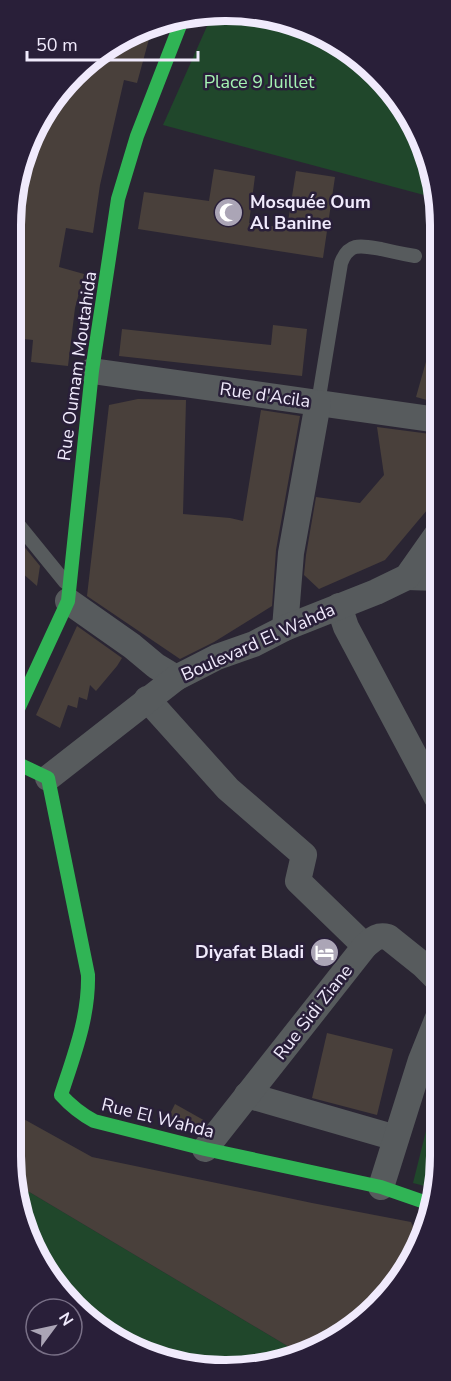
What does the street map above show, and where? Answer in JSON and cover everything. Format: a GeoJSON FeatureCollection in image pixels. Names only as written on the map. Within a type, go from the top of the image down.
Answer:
{"type":"FeatureCollection","features":[{"type":"Feature","properties":{"kind":"street","name":"Rue Oumam Moutahida"},"geometry":{"type":"LineString","coordinates":[[21,701],[68,594],[92,371],[120,189],[137,136],[180,26]]}},
{"type":"Feature","properties":{"kind":"street","name":"Rue d'Acila"},"geometry":{"type":"LineString","coordinates":[[92,371],[430,419]]}},
{"type":"Feature","properties":{"kind":"street"},"geometry":{"type":"LineString","coordinates":[[285,628],[291,553],[318,403]]}},
{"type":"Feature","properties":{"kind":"street","name":"Boulevard El Wahda"},"geometry":{"type":"LineString","coordinates":[[48,778],[176,678],[217,657],[254,644],[285,628],[376,592],[407,576],[430,544]]}},
{"type":"Feature","properties":{"kind":"street"},"geometry":{"type":"LineString","coordinates":[[407,576],[430,577]]}},
{"type":"Feature","properties":{"kind":"street"},"geometry":{"type":"LineString","coordinates":[[68,594],[156,666],[176,678]]}},
{"type":"Feature","properties":{"kind":"street"},"geometry":{"type":"LineString","coordinates":[[339,606],[346,627],[430,785]]}},
{"type":"Feature","properties":{"kind":"street"},"geometry":{"type":"LineString","coordinates":[[147,699],[228,789],[304,855],[298,881],[365,946]]}},
{"type":"Feature","properties":{"kind":"street"},"geometry":{"type":"LineString","coordinates":[[21,765],[48,778]]}},
{"type":"Feature","properties":{"kind":"street","name":"Rue El Wahda"},"geometry":{"type":"LineString","coordinates":[[48,778],[90,993],[86,1017],[61,1095],[75,1110],[94,1121],[205,1149],[381,1187],[424,1202]]}},
{"type":"Feature","properties":{"kind":"street","name":"Rue Sidi Ziane"},"geometry":{"type":"LineString","coordinates":[[205,1149],[365,946],[375,938],[381,935],[388,937],[430,972]]}},
{"type":"Feature","properties":{"kind":"street"},"geometry":{"type":"LineString","coordinates":[[381,1187],[430,1038]]}},
{"type":"Feature","properties":{"kind":"street"},"geometry":{"type":"LineString","coordinates":[[247,1095],[396,1137]]}},
{"type":"Feature","properties":{"kind":"lane"},"geometry":{"type":"LineString","coordinates":[[318,403],[344,256],[348,251],[361,245],[415,256]]}},
{"type":"Feature","properties":{"kind":"lane"},"geometry":{"type":"LineString","coordinates":[[21,529],[68,594]]}},
{"type":"Feature","properties":{"kind":"green space","name":"Place 9 Juillet"},"geometry":{"type":"Polygon","coordinates":[[[209,21],[239,21],[265,25],[291,32],[328,48],[370,81],[396,112],[409,135],[419,160],[428,196],[163,125],[209,21]]]}},
{"type":"Feature","properties":{"kind":"green space"},"geometry":{"type":"Polygon","coordinates":[[[430,1115],[427,1187],[413,1183],[430,1115]]]}},
{"type":"Feature","properties":{"kind":"green space"},"geometry":{"type":"Polygon","coordinates":[[[24,1189],[291,1348],[239,1360],[199,1358],[173,1353],[147,1344],[112,1326],[84,1303],[84,1297],[78,1297],[48,1258],[32,1221],[24,1189]]]}},
{"type":"Feature","properties":{"kind":"building"},"geometry":{"type":"Polygon","coordinates":[[[150,36],[137,83],[124,80],[100,185],[93,233],[66,228],[59,267],[84,274],[75,308],[68,366],[31,362],[33,340],[21,339],[21,212],[32,160],[48,123],[81,81],[112,55],[150,36]]]}},
{"type":"Feature","properties":{"kind":"building"},"geometry":{"type":"Polygon","coordinates":[[[214,169],[255,176],[249,223],[287,228],[296,171],[335,177],[323,258],[138,229],[144,192],[209,201],[214,169]]]}},
{"type":"Feature","properties":{"kind":"building"},"geometry":{"type":"Polygon","coordinates":[[[273,325],[307,329],[302,376],[119,356],[122,329],[271,345],[273,325]]]}},
{"type":"Feature","properties":{"kind":"building"},"geometry":{"type":"Polygon","coordinates":[[[430,348],[430,401],[416,397],[430,348]]]}},
{"type":"Feature","properties":{"kind":"building"},"geometry":{"type":"Polygon","coordinates":[[[138,399],[186,400],[183,514],[243,521],[261,410],[300,416],[276,550],[272,606],[214,642],[180,659],[87,596],[109,405],[138,399]]]}},
{"type":"Feature","properties":{"kind":"building"},"geometry":{"type":"Polygon","coordinates":[[[377,427],[430,434],[430,507],[385,560],[319,589],[304,575],[316,497],[360,503],[384,475],[377,427]]]}},
{"type":"Feature","properties":{"kind":"building"},"geometry":{"type":"Polygon","coordinates":[[[21,543],[40,566],[37,586],[21,572],[21,543]]]}},
{"type":"Feature","properties":{"kind":"building"},"geometry":{"type":"Polygon","coordinates":[[[77,626],[122,658],[96,691],[90,685],[87,700],[79,697],[77,708],[68,705],[60,728],[36,715],[77,626]]]}},
{"type":"Feature","properties":{"kind":"building"},"geometry":{"type":"Polygon","coordinates":[[[327,1033],[393,1049],[377,1115],[312,1098],[327,1033]]]}},
{"type":"Feature","properties":{"kind":"building"},"geometry":{"type":"Polygon","coordinates":[[[175,1104],[207,1122],[202,1129],[167,1120],[175,1104]]]}},
{"type":"Feature","properties":{"kind":"building"},"geometry":{"type":"Polygon","coordinates":[[[21,1118],[92,1157],[411,1222],[415,1231],[409,1246],[388,1280],[379,1290],[339,1326],[316,1339],[291,1348],[24,1189],[21,1118]]]}},
{"type":"Feature","properties":{"kind":"traffic: fast"},"geometry":{"type":"LineString","coordinates":[[21,703],[68,601],[92,371],[118,199],[137,136],[180,26]]}},
{"type":"Feature","properties":{"kind":"traffic: fast"},"geometry":{"type":"LineString","coordinates":[[21,765],[48,778],[88,975],[83,1021],[76,1051],[61,1095],[80,1113],[94,1121],[205,1149],[381,1187],[424,1202]]}},
{"type":"Feature","properties":{"kind":"place","name":"Mosquée Oum Al Banine"},"geometry":{"type":"Point","coordinates":[229,212]}},
{"type":"Feature","properties":{"kind":"place","name":"Diyafat Bladi"},"geometry":{"type":"Point","coordinates":[325,952]}}]}
